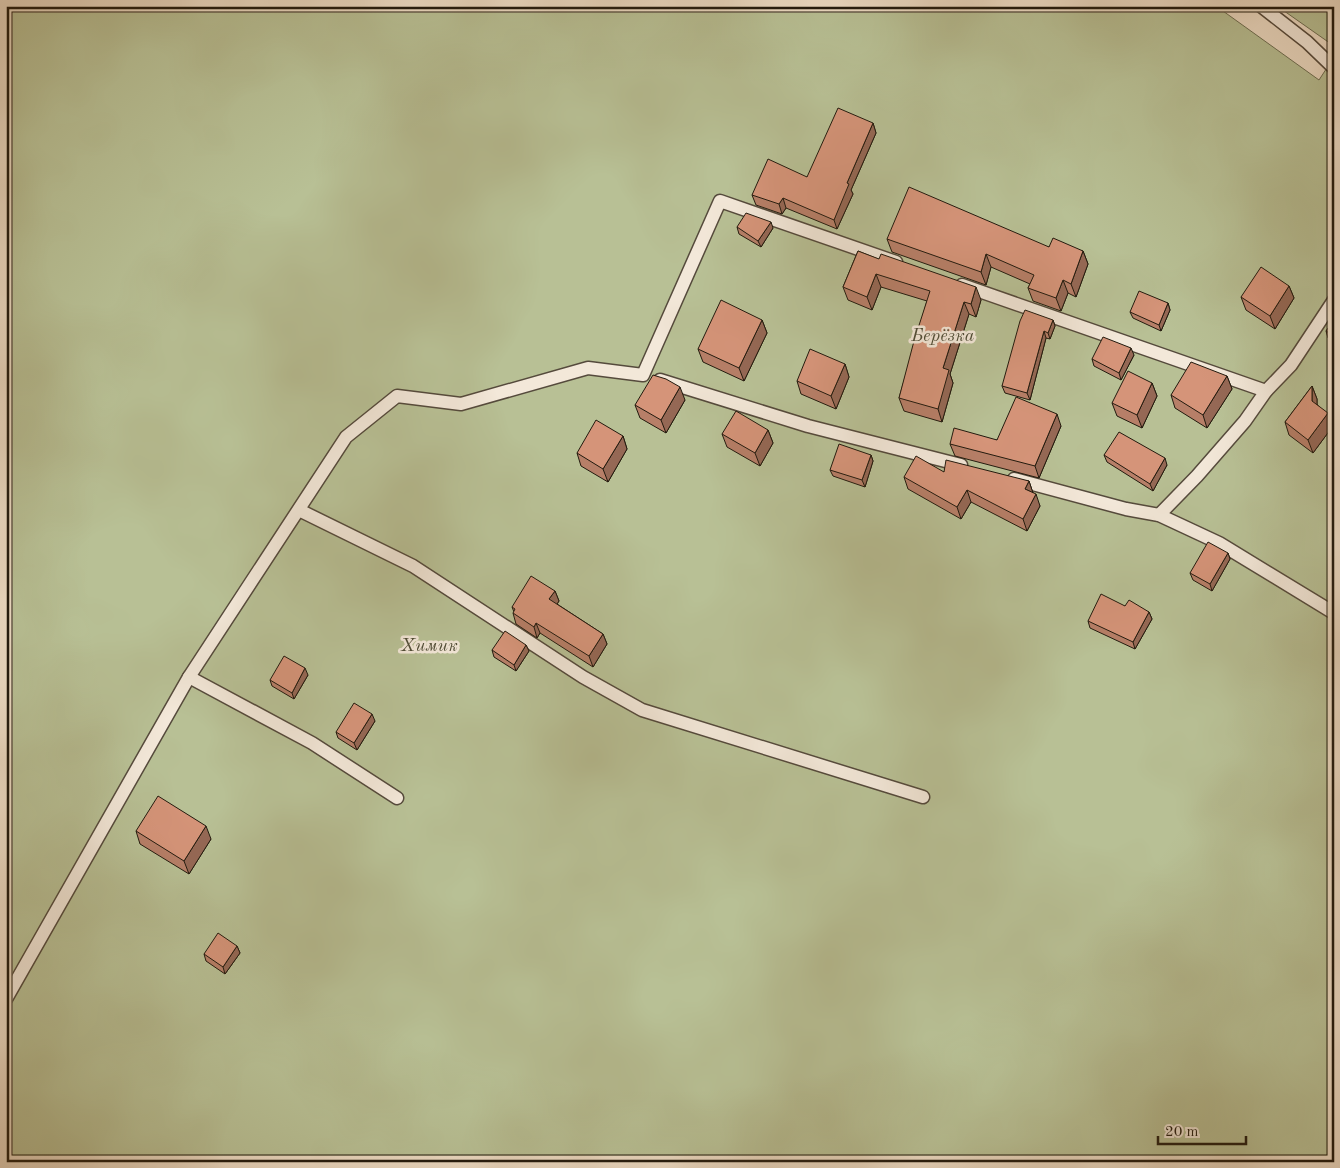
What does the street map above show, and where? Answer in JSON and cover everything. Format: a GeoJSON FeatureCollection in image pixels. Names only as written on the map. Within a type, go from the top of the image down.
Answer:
{"type":"FeatureCollection","features":[{"type":"Feature","properties":{"kind":"lane"},"geometry":{"type":"LineString","coordinates":[[1261,6],[1307,42],[1334,68]]}},
{"type":"Feature","properties":{"kind":"lane"},"geometry":{"type":"LineString","coordinates":[[643,375],[720,201],[909,266]]}},
{"type":"Feature","properties":{"kind":"lane"},"geometry":{"type":"LineString","coordinates":[[946,280],[1266,391]]}},
{"type":"Feature","properties":{"kind":"lane"},"geometry":{"type":"LineString","coordinates":[[1159,515],[1245,421],[1266,391],[1291,364],[1334,300]]}},
{"type":"Feature","properties":{"kind":"lane"},"geometry":{"type":"LineString","coordinates":[[6,999],[189,677],[346,437],[396,396],[460,404],[588,368],[643,375],[808,426],[970,468]]}},
{"type":"Feature","properties":{"kind":"lane"},"geometry":{"type":"LineString","coordinates":[[998,475],[1126,510],[1159,515],[1219,543],[1334,614]]}},
{"type":"Feature","properties":{"kind":"lane"},"geometry":{"type":"LineString","coordinates":[[298,510],[413,566],[583,677],[642,710],[923,797]]}},
{"type":"Feature","properties":{"kind":"lane"},"geometry":{"type":"LineString","coordinates":[[189,677],[312,743],[397,798]]}},
{"type":"Feature","properties":{"kind":"green space"},"geometry":{"type":"Polygon","coordinates":[[[6,6],[1216,6],[1319,80],[1334,57],[1334,1162],[6,1162],[6,6]]]}},
{"type":"Feature","properties":{"kind":"green space"},"geometry":{"type":"Polygon","coordinates":[[[1277,6],[1334,6],[1334,46],[1277,6]]]}},
{"type":"Feature","properties":{"kind":"building"},"geometry":{"type":"Polygon","coordinates":[[[838,108],[873,123],[847,183],[849,184],[834,220],[783,198],[779,204],[752,195],[768,159],[807,177],[838,108]]]}},
{"type":"Feature","properties":{"kind":"building"},"geometry":{"type":"Polygon","coordinates":[[[909,187],[1049,247],[1053,238],[1083,251],[1071,284],[1063,280],[1056,298],[1028,288],[1034,275],[986,254],[981,272],[887,239],[909,187]]]}},
{"type":"Feature","properties":{"kind":"building"},"geometry":{"type":"Polygon","coordinates":[[[746,213],[771,222],[758,241],[737,227],[746,213]]]}},
{"type":"Feature","properties":{"kind":"building"},"geometry":{"type":"Polygon","coordinates":[[[858,251],[879,259],[881,254],[976,287],[971,304],[964,302],[943,368],[949,370],[938,409],[899,398],[930,291],[876,274],[867,297],[843,287],[858,251]]]}},
{"type":"Feature","properties":{"kind":"building"},"geometry":{"type":"Polygon","coordinates":[[[1261,267],[1289,286],[1270,316],[1241,297],[1261,267]]]}},
{"type":"Feature","properties":{"kind":"building"},"geometry":{"type":"Polygon","coordinates":[[[1139,291],[1168,303],[1159,325],[1130,312],[1139,291]]]}},
{"type":"Feature","properties":{"kind":"building"},"geometry":{"type":"Polygon","coordinates":[[[721,300],[762,320],[739,368],[698,349],[721,300]]]}},
{"type":"Feature","properties":{"kind":"building"},"geometry":{"type":"Polygon","coordinates":[[[1025,310],[1053,320],[1048,333],[1044,331],[1027,393],[1002,386],[1020,321],[1025,310]]]}},
{"type":"Feature","properties":{"kind":"building"},"geometry":{"type":"Polygon","coordinates":[[[1334,320],[1334,336],[1326,331],[1334,320]]]}},
{"type":"Feature","properties":{"kind":"building"},"geometry":{"type":"Polygon","coordinates":[[[1103,337],[1131,348],[1119,373],[1092,359],[1103,337]]]}},
{"type":"Feature","properties":{"kind":"building"},"geometry":{"type":"Polygon","coordinates":[[[810,349],[845,364],[831,396],[797,381],[810,349]]]}},
{"type":"Feature","properties":{"kind":"building"},"geometry":{"type":"Polygon","coordinates":[[[1191,362],[1227,376],[1203,415],[1171,395],[1191,362]]]}},
{"type":"Feature","properties":{"kind":"building"},"geometry":{"type":"Polygon","coordinates":[[[1128,371],[1152,383],[1137,415],[1112,403],[1128,371]]]}},
{"type":"Feature","properties":{"kind":"building"},"geometry":{"type":"Polygon","coordinates":[[[653,375],[666,379],[680,387],[661,420],[635,405],[653,375]]]}},
{"type":"Feature","properties":{"kind":"building"},"geometry":{"type":"Polygon","coordinates":[[[1312,386],[1312,401],[1328,413],[1308,440],[1285,422],[1312,386]]]}},
{"type":"Feature","properties":{"kind":"building"},"geometry":{"type":"Polygon","coordinates":[[[1016,397],[1057,414],[1035,466],[950,444],[954,428],[997,440],[1016,397]]]}},
{"type":"Feature","properties":{"kind":"building"},"geometry":{"type":"Polygon","coordinates":[[[736,411],[768,430],[755,453],[722,434],[736,411]]]}},
{"type":"Feature","properties":{"kind":"building"},"geometry":{"type":"Polygon","coordinates":[[[596,420],[623,436],[603,469],[577,453],[596,420]]]}},
{"type":"Feature","properties":{"kind":"building"},"geometry":{"type":"Polygon","coordinates":[[[1119,432],[1165,458],[1150,484],[1104,455],[1119,432]]]}},
{"type":"Feature","properties":{"kind":"building"},"geometry":{"type":"Polygon","coordinates":[[[839,444],[871,455],[862,480],[830,470],[839,444]]]}},
{"type":"Feature","properties":{"kind":"building"},"geometry":{"type":"Polygon","coordinates":[[[916,456],[944,472],[946,460],[1029,481],[1025,489],[1036,494],[1023,519],[967,490],[957,507],[904,477],[916,456]]]}},
{"type":"Feature","properties":{"kind":"building"},"geometry":{"type":"Polygon","coordinates":[[[1208,542],[1228,553],[1210,584],[1190,573],[1208,542]]]}},
{"type":"Feature","properties":{"kind":"building"},"geometry":{"type":"Polygon","coordinates":[[[531,576],[555,591],[549,599],[603,634],[589,656],[536,623],[534,627],[513,613],[515,609],[512,607],[531,576]]]}},
{"type":"Feature","properties":{"kind":"building"},"geometry":{"type":"Polygon","coordinates":[[[1101,594],[1125,606],[1129,600],[1149,612],[1133,642],[1088,621],[1101,594]]]}},
{"type":"Feature","properties":{"kind":"building"},"geometry":{"type":"Polygon","coordinates":[[[505,631],[526,645],[514,665],[492,650],[505,631]]]}},
{"type":"Feature","properties":{"kind":"building"},"geometry":{"type":"Polygon","coordinates":[[[284,656],[305,668],[292,693],[270,680],[284,656]]]}},
{"type":"Feature","properties":{"kind":"building"},"geometry":{"type":"Polygon","coordinates":[[[354,703],[372,714],[354,743],[336,732],[354,703]]]}},
{"type":"Feature","properties":{"kind":"building"},"geometry":{"type":"Polygon","coordinates":[[[158,796],[206,826],[184,861],[136,831],[158,796]]]}},
{"type":"Feature","properties":{"kind":"building"},"geometry":{"type":"Polygon","coordinates":[[[218,933],[237,946],[223,967],[204,954],[218,933]]]}},
{"type":"Feature","properties":{"kind":"park label","name":"Берёзка"},"geometry":{"type":"Point","coordinates":[943,336]}},
{"type":"Feature","properties":{"kind":"park label","name":"Химик"},"geometry":{"type":"Point","coordinates":[429,646]}}]}
